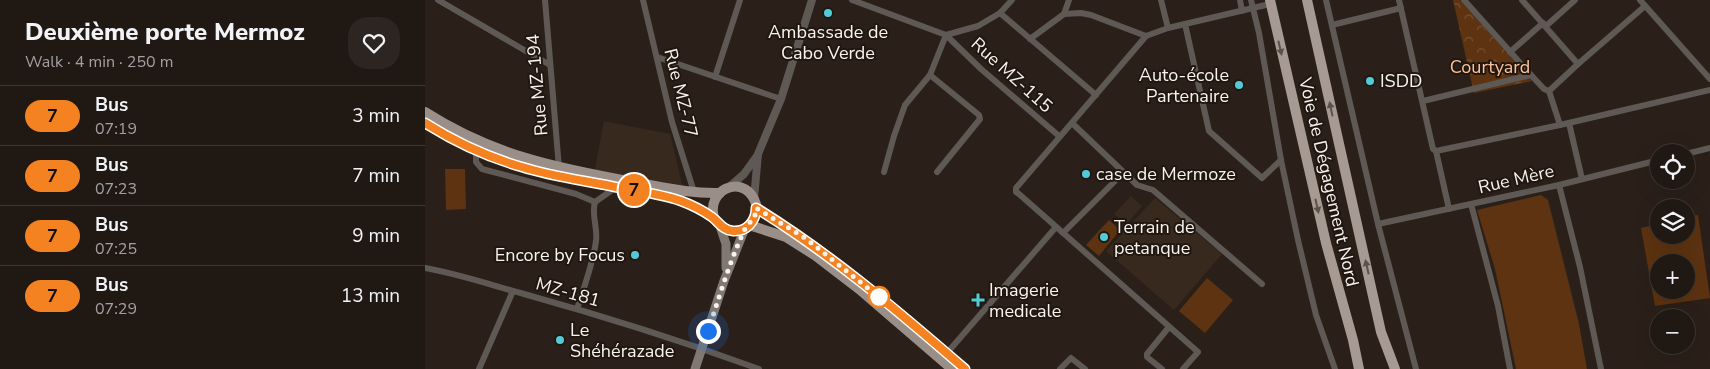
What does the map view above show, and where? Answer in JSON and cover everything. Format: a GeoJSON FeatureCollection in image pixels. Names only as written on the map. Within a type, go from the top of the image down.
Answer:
{"type":"FeatureCollection","features":[{"type":"Feature","properties":{"kind":"highway","name":"Voie de Dégagement Nord"},"geometry":{"type":"LineString","coordinates":[[1270,2],[1326,243],[1353,340]]}},
{"type":"Feature","properties":{"kind":"highway","name":"Voie de Dégagement Nord"},"geometry":{"type":"LineString","coordinates":[[1309,3],[1381,332]]}},
{"type":"Feature","properties":{"kind":"highway"},"geometry":{"type":"LineString","coordinates":[[1381,332],[1395,369]]}},
{"type":"Feature","properties":{"kind":"highway"},"geometry":{"type":"LineString","coordinates":[[1353,340],[1359,369]]}},
{"type":"Feature","properties":{"kind":"main road"},"geometry":{"type":"LineString","coordinates":[[425,112],[474,140],[559,168],[694,192],[724,190],[734,187],[745,190],[755,203],[834,260],[965,369]]}},
{"type":"Feature","properties":{"kind":"main road"},"geometry":{"type":"LineString","coordinates":[[425,124],[445,136],[476,150],[522,167],[682,201],[735,231],[747,227],[786,237],[816,256],[859,290],[951,369]]}},
{"type":"Feature","properties":{"kind":"main road"},"geometry":{"type":"LineString","coordinates":[[724,190],[713,202],[712,213],[726,244],[727,258],[724,281]]}},
{"type":"Feature","properties":{"kind":"main road"},"geometry":{"type":"LineString","coordinates":[[695,369],[724,281],[747,227],[755,217],[755,203]]}},
{"type":"Feature","properties":{"kind":"main road","name":"Voie de Dégagement Nord"},"geometry":{"type":"LineString","coordinates":[[1381,332],[1390,369]]}},
{"type":"Feature","properties":{"kind":"main road","name":"Voie de Dégagement Nord"},"geometry":{"type":"LineString","coordinates":[[1353,340],[1363,369]]}},
{"type":"Feature","properties":{"kind":"street"},"geometry":{"type":"LineString","coordinates":[[438,0],[550,65]]}},
{"type":"Feature","properties":{"kind":"street","name":"Rue MZ-194"},"geometry":{"type":"LineString","coordinates":[[545,0],[559,168]]}},
{"type":"Feature","properties":{"kind":"street","name":"Rue MZ-77"},"geometry":{"type":"LineString","coordinates":[[643,0],[672,122],[694,192]]}},
{"type":"Feature","properties":{"kind":"street"},"geometry":{"type":"LineString","coordinates":[[715,76],[740,0]]}},
{"type":"Feature","properties":{"kind":"street"},"geometry":{"type":"LineString","coordinates":[[724,190],[744,174],[758,154],[781,99],[812,0]]}},
{"type":"Feature","properties":{"kind":"street"},"geometry":{"type":"LineString","coordinates":[[851,0],[946,35],[978,26],[1000,13],[1012,0]]}},
{"type":"Feature","properties":{"kind":"street"},"geometry":{"type":"LineString","coordinates":[[1031,39],[1064,14],[1069,0]]}},
{"type":"Feature","properties":{"kind":"street"},"geometry":{"type":"LineString","coordinates":[[1161,0],[1168,28]]}},
{"type":"Feature","properties":{"kind":"street"},"geometry":{"type":"LineString","coordinates":[[1239,0],[1242,11]]}},
{"type":"Feature","properties":{"kind":"street"},"geometry":{"type":"LineString","coordinates":[[1251,0],[1259,33],[1281,160],[1298,240],[1316,315],[1335,369]]}},
{"type":"Feature","properties":{"kind":"street"},"geometry":{"type":"LineString","coordinates":[[1326,0],[1378,224],[1416,369]]}},
{"type":"Feature","properties":{"kind":"street"},"geometry":{"type":"LineString","coordinates":[[1399,0],[1433,149],[1436,151],[1449,209]]}},
{"type":"Feature","properties":{"kind":"street"},"geometry":{"type":"LineString","coordinates":[[1464,0],[1531,75],[1549,91],[1560,125]]}},
{"type":"Feature","properties":{"kind":"street"},"geometry":{"type":"LineString","coordinates":[[1522,0],[1578,64]]}},
{"type":"Feature","properties":{"kind":"street"},"geometry":{"type":"LineString","coordinates":[[1510,52],[1575,0]]}},
{"type":"Feature","properties":{"kind":"street"},"geometry":{"type":"LineString","coordinates":[[1640,0],[1710,79]]}},
{"type":"Feature","properties":{"kind":"street"},"geometry":{"type":"LineString","coordinates":[[1183,369],[1198,352],[1016,192],[1016,188],[1146,36],[1168,28],[1242,11],[1270,2]]}},
{"type":"Feature","properties":{"kind":"street"},"geometry":{"type":"LineString","coordinates":[[1549,91],[1645,6]]}},
{"type":"Feature","properties":{"kind":"street"},"geometry":{"type":"LineString","coordinates":[[1332,26],[1401,8]]}},
{"type":"Feature","properties":{"kind":"street"},"geometry":{"type":"LineString","coordinates":[[1000,13],[1096,95]]}},
{"type":"Feature","properties":{"kind":"street"},"geometry":{"type":"LineString","coordinates":[[1064,14],[1081,13],[1091,15],[1146,36]]}},
{"type":"Feature","properties":{"kind":"street"},"geometry":{"type":"LineString","coordinates":[[1185,24],[1209,132],[1262,178],[1281,160]]}},
{"type":"Feature","properties":{"kind":"street"},"geometry":{"type":"LineString","coordinates":[[884,172],[905,106],[930,75],[946,35]]}},
{"type":"Feature","properties":{"kind":"street","name":"Rue MZ-115"},"geometry":{"type":"LineString","coordinates":[[946,35],[981,69],[1059,136]]}},
{"type":"Feature","properties":{"kind":"street"},"geometry":{"type":"LineString","coordinates":[[657,57],[781,99]]}},
{"type":"Feature","properties":{"kind":"street"},"geometry":{"type":"LineString","coordinates":[[930,75],[979,115],[980,118],[937,172]]}},
{"type":"Feature","properties":{"kind":"street"},"geometry":{"type":"LineString","coordinates":[[1423,101],[1531,75]]}},
{"type":"Feature","properties":{"kind":"street"},"geometry":{"type":"LineString","coordinates":[[1436,151],[1569,123],[1710,90]]}},
{"type":"Feature","properties":{"kind":"street"},"geometry":{"type":"LineString","coordinates":[[1072,123],[1137,185],[1153,190],[1261,284]]}},
{"type":"Feature","properties":{"kind":"street"},"geometry":{"type":"LineString","coordinates":[[1569,123],[1582,179]]}},
{"type":"Feature","properties":{"kind":"street"},"geometry":{"type":"LineString","coordinates":[[1695,152],[1710,148]]}},
{"type":"Feature","properties":{"kind":"street"},"geometry":{"type":"LineString","coordinates":[[476,150],[476,162],[482,169],[576,194],[595,202]]}},
{"type":"Feature","properties":{"kind":"street"},"geometry":{"type":"LineString","coordinates":[[755,203],[755,177],[758,154]]}},
{"type":"Feature","properties":{"kind":"street","name":"Rue Mère"},"geometry":{"type":"LineString","coordinates":[[1378,224],[1559,185],[1650,162]]}},
{"type":"Feature","properties":{"kind":"street"},"geometry":{"type":"LineString","coordinates":[[1063,233],[1123,173]]}},
{"type":"Feature","properties":{"kind":"street"},"geometry":{"type":"LineString","coordinates":[[1559,185],[1580,267],[1601,369]]}},
{"type":"Feature","properties":{"kind":"street"},"geometry":{"type":"LineString","coordinates":[[577,309],[596,242],[597,227],[593,208],[595,202],[616,187]]}},
{"type":"Feature","properties":{"kind":"street"},"geometry":{"type":"LineString","coordinates":[[1471,204],[1498,306],[1510,369]]}},
{"type":"Feature","properties":{"kind":"street"},"geometry":{"type":"LineString","coordinates":[[947,353],[1056,227]]}},
{"type":"Feature","properties":{"kind":"street","name":"MZ-181"},"geometry":{"type":"LineString","coordinates":[[425,268],[449,272],[577,309],[702,348],[759,369]]}},
{"type":"Feature","properties":{"kind":"street"},"geometry":{"type":"LineString","coordinates":[[479,369],[513,291]]}},
{"type":"Feature","properties":{"kind":"street"},"geometry":{"type":"LineString","coordinates":[[1162,369],[1147,357],[1147,354],[1169,327]]}},
{"type":"Feature","properties":{"kind":"street"},"geometry":{"type":"LineString","coordinates":[[1060,369],[1071,358],[1085,369]]}},
{"type":"Feature","properties":{"kind":"shaded area"},"geometry":{"type":"Polygon","coordinates":[[[604,121],[670,134],[683,188],[594,174],[604,121]]]}},
{"type":"Feature","properties":{"kind":"shaded area"},"geometry":{"type":"Polygon","coordinates":[[[1131,196],[1142,206],[1127,224],[1114,214],[1131,196]]]}},
{"type":"Feature","properties":{"kind":"shaded area"},"geometry":{"type":"Polygon","coordinates":[[[1155,198],[1222,254],[1174,310],[1106,251],[1155,198]]]}},
{"type":"Feature","properties":{"kind":"green space","name":"Courtyard"},"geometry":{"type":"Polygon","coordinates":[[[1453,0],[1460,0],[1532,81],[1474,93],[1453,0]]]}},
{"type":"Feature","properties":{"kind":"green space"},"geometry":{"type":"Polygon","coordinates":[[[445,169],[465,169],[466,209],[446,210],[445,169]]]}},
{"type":"Feature","properties":{"kind":"green space"},"geometry":{"type":"Polygon","coordinates":[[[1541,195],[1548,200],[1579,324],[1587,369],[1516,369],[1495,269],[1477,210],[1541,195]]]}},
{"type":"Feature","properties":{"kind":"green space"},"geometry":{"type":"Polygon","coordinates":[[[1698,215],[1710,298],[1655,306],[1654,299],[1695,299],[1695,254],[1650,254],[1650,278],[1641,228],[1650,226],[1650,244],[1695,244],[1695,216],[1698,215]]]}},
{"type":"Feature","properties":{"kind":"green space","name":"Terrain de petanque"},"geometry":{"type":"Polygon","coordinates":[[[1109,220],[1120,230],[1099,256],[1086,245],[1109,220]]]}},
{"type":"Feature","properties":{"kind":"green space"},"geometry":{"type":"Polygon","coordinates":[[[1207,278],[1233,300],[1205,333],[1179,311],[1207,278]]]}},
{"type":"Feature","properties":{"kind":"bus line","name":"7"},"geometry":{"type":"LineString","coordinates":[[425,123],[471,149],[522,167],[682,201],[700,209],[730,231],[740,230],[749,226],[755,217],[756,208],[805,238],[834,260],[965,369]]}},
{"type":"Feature","properties":{"kind":"place","name":"Ambassade de Cabo Verde"},"geometry":{"type":"Point","coordinates":[828,13]}},
{"type":"Feature","properties":{"kind":"place","name":"ISDD"},"geometry":{"type":"Point","coordinates":[1370,81]}},
{"type":"Feature","properties":{"kind":"place","name":"Auto-école Partenaire"},"geometry":{"type":"Point","coordinates":[1239,85]}},
{"type":"Feature","properties":{"kind":"place","name":"case de Mermoze"},"geometry":{"type":"Point","coordinates":[1086,174]}},
{"type":"Feature","properties":{"kind":"place","name":"Terrain de petanque"},"geometry":{"type":"Point","coordinates":[1104,237]}},
{"type":"Feature","properties":{"kind":"place","name":"Encore by Focus"},"geometry":{"type":"Point","coordinates":[635,255]}},
{"type":"Feature","properties":{"kind":"place","name":"Imagerie medicale"},"geometry":{"type":"Point","coordinates":[978,300]}},
{"type":"Feature","properties":{"kind":"place","name":"Le Shéhérazade"},"geometry":{"type":"Point","coordinates":[560,340]}},
{"type":"Feature","properties":{"kind":"route"},"geometry":{"type":"LineString","coordinates":[[708,331],[724,281],[745,228],[753,222],[756,208],[805,238],[879,297]]}}]}
